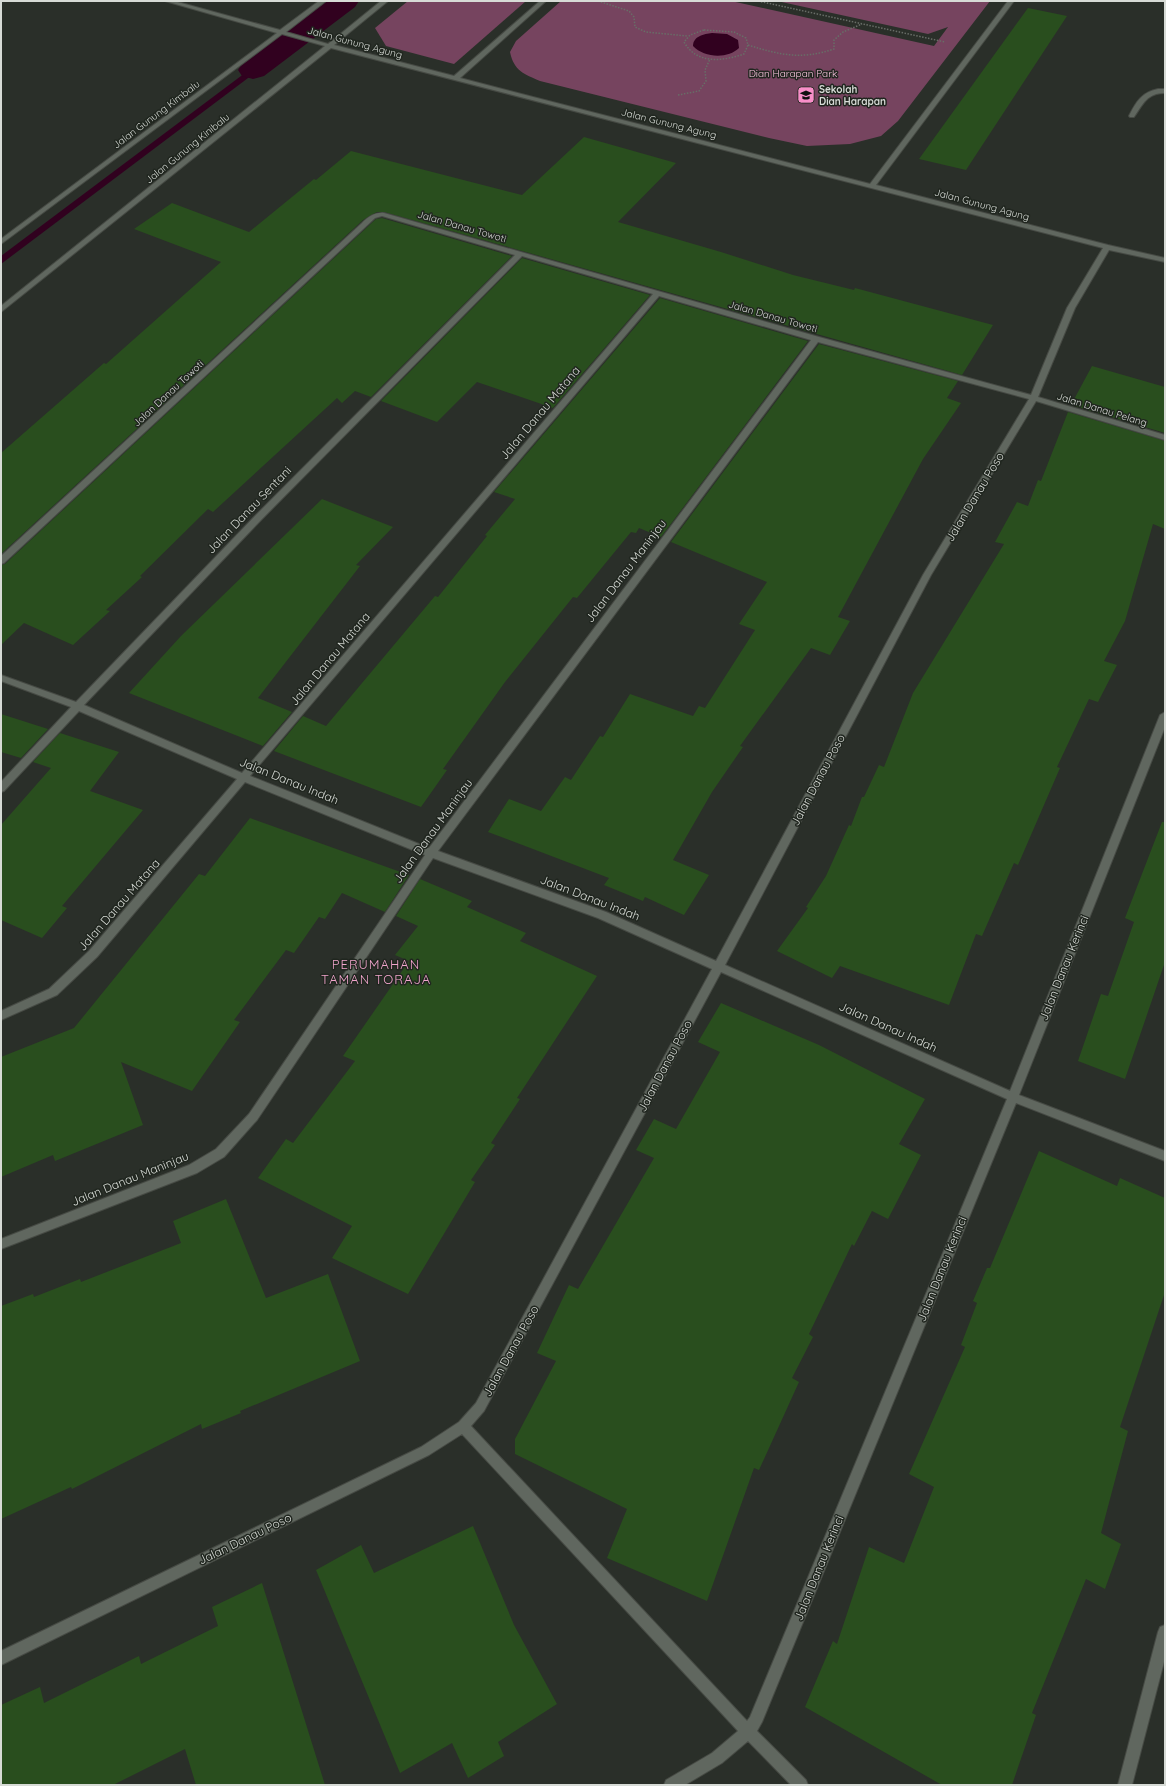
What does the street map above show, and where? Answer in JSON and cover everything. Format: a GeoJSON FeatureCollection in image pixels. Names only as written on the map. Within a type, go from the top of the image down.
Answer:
{"type":"FeatureCollection","features":[{"type":"Feature","properties":{"kind":"street","name":"Jalan Gunung Agung"},"geometry":{"type":"LineString","coordinates":[[168,1],[326,45],[1106,247],[1165,260]]}},
{"type":"Feature","properties":{"kind":"street","name":"Jalan Gunung Kimbalu"},"geometry":{"type":"LineString","coordinates":[[1,242],[323,1]]}},
{"type":"Feature","properties":{"kind":"street","name":"Jalan Gunung Kinibalu"},"geometry":{"type":"LineString","coordinates":[[1,310],[326,45],[385,1]]}},
{"type":"Feature","properties":{"kind":"street"},"geometry":{"type":"LineString","coordinates":[[456,78],[543,1]]}},
{"type":"Feature","properties":{"kind":"street"},"geometry":{"type":"LineString","coordinates":[[872,186],[1011,1]]}},
{"type":"Feature","properties":{"kind":"street"},"geometry":{"type":"LineString","coordinates":[[1132,116],[1142,97],[1151,92],[1165,91]]}},
{"type":"Feature","properties":{"kind":"street","name":"Jalan Danau Towoti"},"geometry":{"type":"LineString","coordinates":[[1,561],[372,218],[382,214],[816,339],[1034,398]]}},
{"type":"Feature","properties":{"kind":"street","name":"Jalan Danau Poso"},"geometry":{"type":"LineString","coordinates":[[1,1658],[425,1451],[463,1426],[480,1407],[719,966],[927,575],[1034,398],[1071,308],[1106,247]]}},
{"type":"Feature","properties":{"kind":"street","name":"Jalan Danau Sentani"},"geometry":{"type":"LineString","coordinates":[[1,788],[77,706],[313,460],[520,254]]}},
{"type":"Feature","properties":{"kind":"street","name":"Jalan Danau Matana"},"geometry":{"type":"LineString","coordinates":[[1,1016],[53,992],[70,978],[93,954],[245,778],[657,294]]}},
{"type":"Feature","properties":{"kind":"street","name":"Jalan Danau Maninjau"},"geometry":{"type":"LineString","coordinates":[[1,1244],[193,1169],[220,1152],[253,1117],[431,853],[816,339]]}},
{"type":"Feature","properties":{"kind":"street","name":"Jalan Danau Pelang"},"geometry":{"type":"LineString","coordinates":[[1034,398],[1165,438]]}},
{"type":"Feature","properties":{"kind":"street","name":"Jalan Danau Indah"},"geometry":{"type":"LineString","coordinates":[[1,678],[77,706],[245,778],[431,853],[602,915],[1013,1097],[1165,1156]]}},
{"type":"Feature","properties":{"kind":"street","name":"Jalan Danau Kerinci"},"geometry":{"type":"LineString","coordinates":[[671,1785],[723,1753],[748,1732],[755,1722],[1013,1097],[1165,715]]}},
{"type":"Feature","properties":{"kind":"street"},"geometry":{"type":"LineString","coordinates":[[463,1426],[748,1732],[801,1785]]}},
{"type":"Feature","properties":{"kind":"street"},"geometry":{"type":"LineString","coordinates":[[1125,1785],[1165,1632]]}},
{"type":"Feature","properties":{"kind":"path"},"geometry":{"type":"LineString","coordinates":[[598,1],[629,11],[634,17],[635,27],[646,32],[687,36],[699,31],[719,30],[734,32],[746,38],[748,45],[744,54],[729,59],[710,59],[696,56],[687,49],[684,42],[687,36]]}},
{"type":"Feature","properties":{"kind":"path"},"geometry":{"type":"LineString","coordinates":[[758,1],[975,49]]}},
{"type":"Feature","properties":{"kind":"path"},"geometry":{"type":"LineString","coordinates":[[748,45],[793,57],[816,56],[834,49],[834,40],[843,32],[862,24]]}},
{"type":"Feature","properties":{"kind":"path"},"geometry":{"type":"LineString","coordinates":[[678,95],[699,91],[706,81],[705,70],[710,59]]}},
{"type":"Feature","properties":{"kind":"green space"},"geometry":{"type":"Polygon","coordinates":[[[408,1],[526,1],[454,64],[386,46],[375,28],[408,1]]]}},
{"type":"Feature","properties":{"kind":"green space","name":"Dian Harapan Park"},"geometry":{"type":"Polygon","coordinates":[[[561,1],[731,1],[934,46],[948,27],[928,34],[777,1],[990,1],[898,121],[881,136],[850,144],[807,146],[769,138],[540,81],[525,74],[514,64],[510,52],[516,41],[561,1]]]}},
{"type":"Feature","properties":{"kind":"shaded area"},"geometry":{"type":"Polygon","coordinates":[[[712,33],[727,34],[738,40],[739,48],[729,54],[716,56],[703,53],[693,46],[693,43],[697,38],[702,35],[712,33]]]}},
{"type":"Feature","properties":{"kind":"building"},"geometry":{"type":"Polygon","coordinates":[[[1028,8],[1067,16],[966,170],[919,159],[1028,8]]]}},
{"type":"Feature","properties":{"kind":"building"},"geometry":{"type":"Polygon","coordinates":[[[584,137],[676,163],[618,222],[793,275],[854,290],[855,288],[993,325],[962,375],[384,212],[377,212],[363,220],[1,554],[1,453],[104,363],[106,364],[221,262],[134,229],[172,203],[249,232],[351,151],[522,195],[584,137]]]}},
{"type":"Feature","properties":{"kind":"building"},"geometry":{"type":"Polygon","coordinates":[[[382,218],[512,256],[371,397],[355,391],[342,403],[337,398],[213,512],[208,509],[140,576],[142,577],[106,610],[110,611],[73,645],[24,623],[1,645],[1,565],[5,564],[376,219],[382,218]]]}},
{"type":"Feature","properties":{"kind":"building"},"geometry":{"type":"Polygon","coordinates":[[[522,258],[650,295],[553,408],[477,382],[437,422],[381,401],[522,258]]]}},
{"type":"Feature","properties":{"kind":"building"},"geometry":{"type":"Polygon","coordinates":[[[660,298],[808,341],[661,537],[639,528],[636,533],[631,532],[577,598],[573,597],[505,682],[443,769],[447,770],[421,807],[274,751],[303,716],[326,726],[435,596],[438,597],[487,536],[485,535],[515,499],[494,492],[660,298]]]}},
{"type":"Feature","properties":{"kind":"building"},"geometry":{"type":"Polygon","coordinates":[[[819,344],[958,381],[947,398],[961,403],[923,459],[838,617],[850,621],[830,655],[811,648],[740,746],[743,747],[712,792],[673,860],[709,875],[684,915],[645,897],[643,901],[604,885],[609,878],[488,832],[509,799],[541,811],[565,777],[571,780],[600,736],[603,737],[630,694],[693,716],[699,706],[705,708],[755,630],[739,624],[767,582],[671,542],[819,344]]]}},
{"type":"Feature","properties":{"kind":"building"},"geometry":{"type":"Polygon","coordinates":[[[1092,366],[1165,387],[1165,433],[1071,405],[1092,366]]]}},
{"type":"Feature","properties":{"kind":"building"},"geometry":{"type":"Polygon","coordinates":[[[1068,412],[1165,441],[1165,529],[1153,524],[1125,621],[1104,661],[1117,665],[1098,702],[1089,699],[1057,767],[1060,768],[1018,865],[1014,863],[982,936],[976,934],[949,1005],[840,966],[832,978],[777,951],[808,908],[806,907],[826,876],[849,825],[851,826],[862,797],[864,797],[879,765],[884,767],[913,693],[1004,544],[995,542],[1017,502],[1028,506],[1038,480],[1041,481],[1068,412]]]}},
{"type":"Feature","properties":{"kind":"building"},"geometry":{"type":"Polygon","coordinates":[[[322,499],[393,527],[356,565],[360,566],[258,698],[292,712],[263,746],[129,693],[181,636],[322,499]]]}},
{"type":"Feature","properties":{"kind":"building"},"geometry":{"type":"Polygon","coordinates":[[[1,714],[48,729],[21,758],[1,752],[1,714]]]}},
{"type":"Feature","properties":{"kind":"building"},"geometry":{"type":"Polygon","coordinates":[[[60,733],[119,752],[90,791],[143,810],[62,906],[67,908],[42,938],[1,920],[1,825],[51,768],[33,762],[60,733]]]}},
{"type":"Feature","properties":{"kind":"building"},"geometry":{"type":"Polygon","coordinates":[[[250,818],[409,875],[385,912],[342,893],[325,919],[319,917],[294,953],[286,950],[234,1020],[240,1022],[192,1091],[121,1062],[143,1125],[55,1161],[53,1155],[1,1177],[1,1057],[74,1028],[199,874],[205,876],[250,818]]]}},
{"type":"Feature","properties":{"kind":"building"},"geometry":{"type":"Polygon","coordinates":[[[1162,822],[1165,822],[1165,962],[1125,1079],[1078,1061],[1101,994],[1108,996],[1134,922],[1125,918],[1162,822]]]}},
{"type":"Feature","properties":{"kind":"building"},"geometry":{"type":"Polygon","coordinates":[[[420,879],[472,901],[467,907],[526,933],[520,941],[597,976],[517,1098],[520,1099],[491,1143],[495,1145],[471,1180],[475,1182],[408,1294],[332,1258],[352,1226],[258,1178],[286,1139],[293,1143],[355,1061],[343,1056],[409,961],[395,955],[418,926],[396,916],[420,879]]]}},
{"type":"Feature","properties":{"kind":"building"},"geometry":{"type":"Polygon","coordinates":[[[721,1003],[819,1045],[925,1099],[899,1144],[921,1155],[888,1219],[872,1211],[854,1246],[852,1244],[809,1334],[813,1337],[792,1378],[799,1382],[759,1470],[754,1468],[707,1601],[607,1558],[627,1509],[515,1454],[515,1439],[556,1361],[537,1353],[569,1285],[578,1289],[654,1158],[636,1150],[654,1119],[676,1129],[720,1052],[698,1042],[721,1003]]]}},
{"type":"Feature","properties":{"kind":"building"},"geometry":{"type":"Polygon","coordinates":[[[1039,1151],[1117,1186],[1120,1178],[1165,1198],[1165,1292],[1120,1427],[1128,1431],[1101,1533],[1121,1544],[1105,1589],[1086,1579],[1032,1713],[1036,1715],[1012,1785],[942,1785],[805,1707],[833,1641],[837,1644],[869,1547],[904,1563],[934,1487],[909,1474],[965,1347],[961,1345],[977,1303],[973,1301],[987,1268],[990,1268],[1039,1151]]]}},
{"type":"Feature","properties":{"kind":"building"},"geometry":{"type":"Polygon","coordinates":[[[226,1199],[266,1298],[328,1274],[360,1361],[240,1411],[241,1413],[202,1429],[201,1424],[72,1489],[71,1487],[1,1519],[1,1306],[33,1294],[34,1297],[80,1279],[81,1282],[181,1243],[173,1221],[226,1199]]]}},
{"type":"Feature","properties":{"kind":"building"},"geometry":{"type":"Polygon","coordinates":[[[473,1526],[514,1625],[557,1704],[498,1742],[504,1756],[468,1778],[452,1743],[400,1773],[316,1570],[361,1545],[374,1573],[473,1526]]]}},
{"type":"Feature","properties":{"kind":"building"},"geometry":{"type":"Polygon","coordinates":[[[262,1583],[325,1785],[196,1785],[185,1749],[113,1785],[1,1785],[1,1705],[40,1687],[44,1703],[139,1656],[141,1664],[218,1626],[212,1607],[262,1583]]]}},
{"type":"Feature","properties":{"kind":"waterway"},"geometry":{"type":"LineString","coordinates":[[253,70],[345,1]]}},
{"type":"Feature","properties":{"kind":"waterway"},"geometry":{"type":"LineString","coordinates":[[1,261],[253,70]]}},
{"type":"Feature","properties":{"kind":"place","name":"Sekolah Dian Harapan"},"geometry":{"type":"Point","coordinates":[806,95]}},
{"type":"Feature","properties":{"kind":"district","name":"PERUMAHAN TAMAN TORAJA"},"geometry":{"type":"Point","coordinates":[376,972]}}]}
